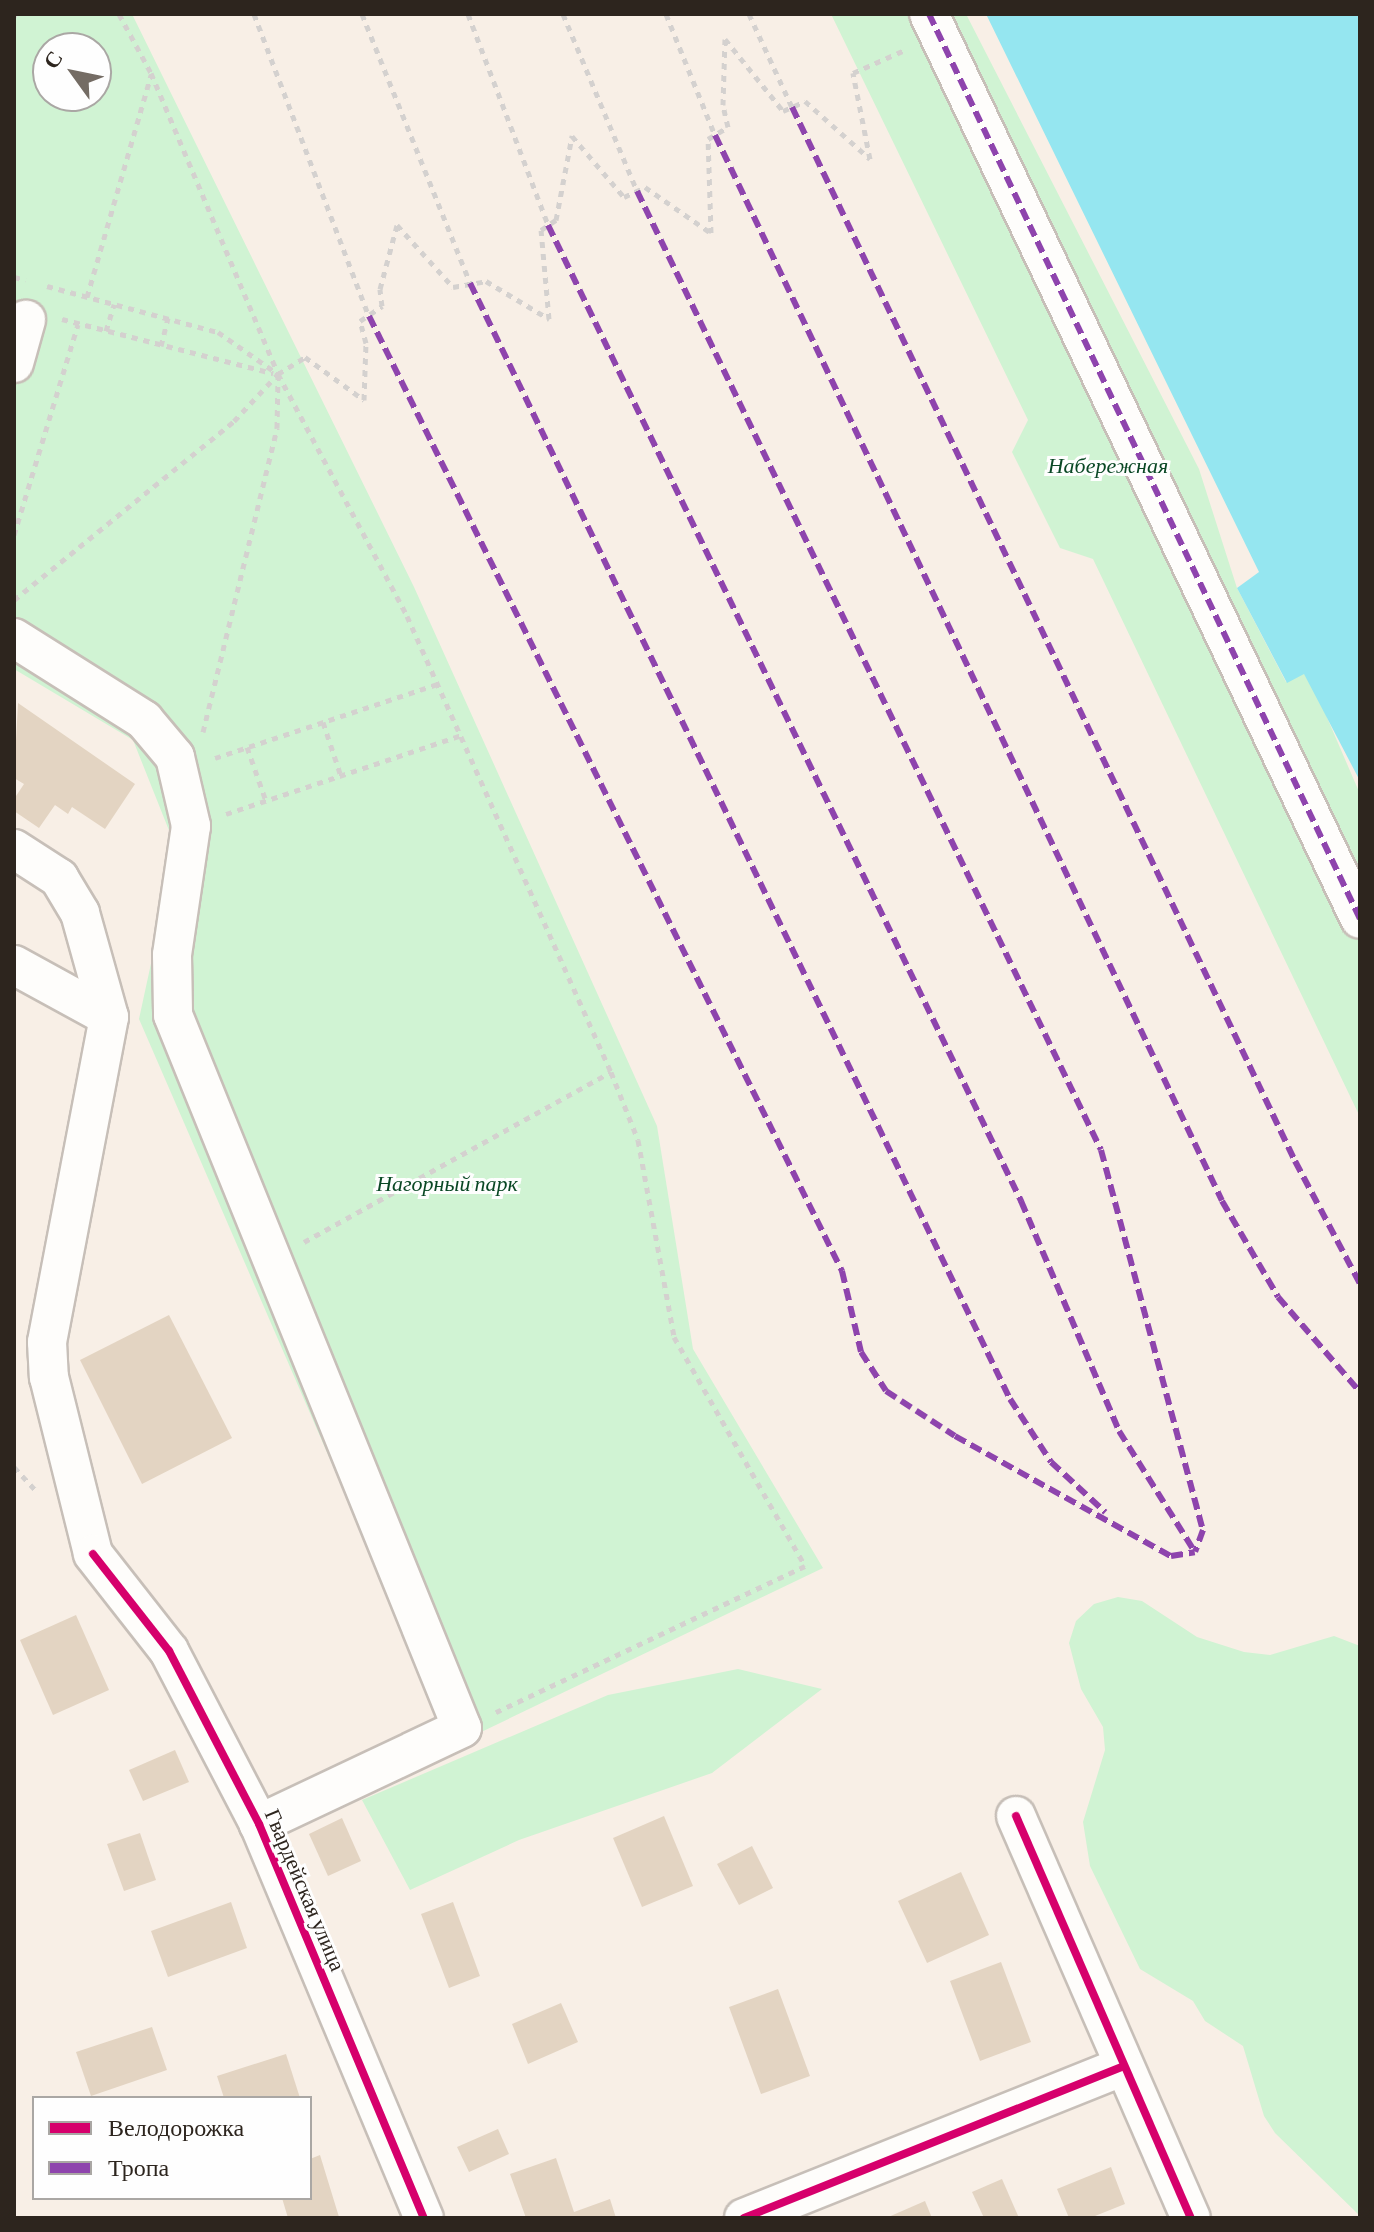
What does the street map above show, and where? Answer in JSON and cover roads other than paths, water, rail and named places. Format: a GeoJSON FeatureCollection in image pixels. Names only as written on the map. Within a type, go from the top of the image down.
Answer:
{"type":"FeatureCollection","features":[{"type":"Feature","properties":{"kind":"street"},"geometry":{"type":"LineString","coordinates":[[929,14],[1360,919]]}},
{"type":"Feature","properties":{"kind":"street"},"geometry":{"type":"LineString","coordinates":[[14,363],[42,319]]}},
{"type":"Feature","properties":{"kind":"street"},"geometry":{"type":"LineString","coordinates":[[14,638],[144,720],[187,768],[191,826],[172,955],[173,1015],[270,1261],[462,1728],[259,1824]]}},
{"type":"Feature","properties":{"kind":"street"},"geometry":{"type":"LineString","coordinates":[[14,849],[59,878],[80,913],[109,1017]]}},
{"type":"Feature","properties":{"kind":"street"},"geometry":{"type":"LineString","coordinates":[[14,965],[109,1017]]}},
{"type":"Feature","properties":{"kind":"street","name":"Гвардейская улица"},"geometry":{"type":"LineString","coordinates":[[109,1017],[47,1342],[49,1377],[93,1554],[169,1651],[259,1824],[424,2218]]}},
{"type":"Feature","properties":{"kind":"street"},"geometry":{"type":"LineString","coordinates":[[1016,1816],[1121,2067],[1191,2218]]}},
{"type":"Feature","properties":{"kind":"street"},"geometry":{"type":"LineString","coordinates":[[744,2218],[1121,2067]]}},
{"type":"Feature","properties":{"kind":"water"},"geometry":{"type":"Polygon","coordinates":[[[986,14],[1360,14],[1360,781],[1304,674],[1287,683],[1237,588],[1259,572],[986,14]]]}},
{"type":"Feature","properties":{"kind":"park label","name":"Набережная"},"geometry":{"type":"Point","coordinates":[1108,466]}},
{"type":"Feature","properties":{"kind":"park label","name":"Нагорный парк"},"geometry":{"type":"Point","coordinates":[447,1184]}}]}
